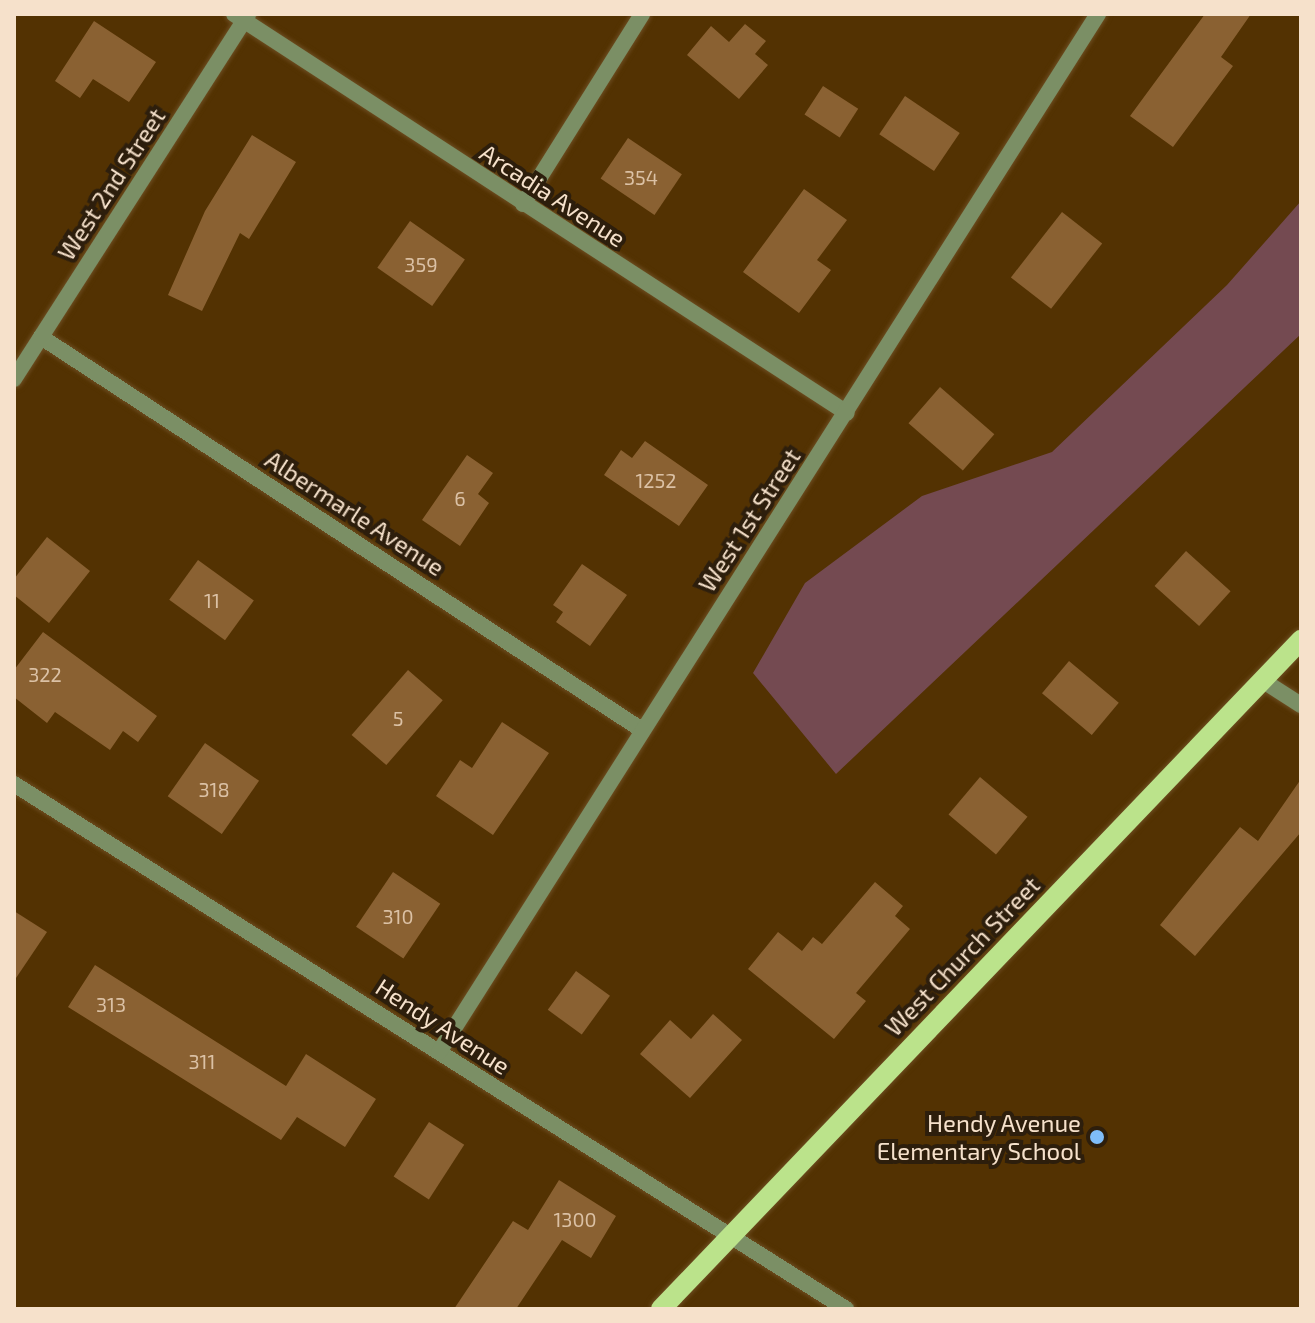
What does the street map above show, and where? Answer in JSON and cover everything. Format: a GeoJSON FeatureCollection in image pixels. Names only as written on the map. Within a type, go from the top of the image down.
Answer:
{"type":"FeatureCollection","features":[{"type":"Feature","properties":{"kind":"main road","name":"West Church Street"},"geometry":{"type":"LineString","coordinates":[[661,1309],[1301,640]]}},
{"type":"Feature","properties":{"kind":"street"},"geometry":{"type":"LineString","coordinates":[[523,204],[642,14]]}},
{"type":"Feature","properties":{"kind":"street","name":"West 1st Street"},"geometry":{"type":"LineString","coordinates":[[439,1052],[1098,14]]}},
{"type":"Feature","properties":{"kind":"street","name":"Arcadia Avenue"},"geometry":{"type":"LineString","coordinates":[[242,16],[523,204],[847,413]]}},
{"type":"Feature","properties":{"kind":"street","name":"West 2nd Street"},"geometry":{"type":"LineString","coordinates":[[14,379],[242,16]]}},
{"type":"Feature","properties":{"kind":"street","name":"Albermarle Avenue"},"geometry":{"type":"LineString","coordinates":[[41,337],[642,730]]}},
{"type":"Feature","properties":{"kind":"street"},"geometry":{"type":"LineString","coordinates":[[1262,680],[1301,705]]}},
{"type":"Feature","properties":{"kind":"street","name":"Hendy Avenue"},"geometry":{"type":"LineString","coordinates":[[14,784],[439,1052],[729,1240],[846,1309]]}},
{"type":"Feature","properties":{"kind":"shaded area"},"geometry":{"type":"Polygon","coordinates":[[[1301,201],[1301,334],[836,774],[753,673],[805,583],[922,496],[1052,452],[1227,285],[1301,201]]]}},
{"type":"Feature","properties":{"kind":"building"},"geometry":{"type":"Polygon","coordinates":[[[1205,14],[1251,14],[1221,57],[1233,66],[1173,147],[1130,116],[1205,14]]]}},
{"type":"Feature","properties":{"kind":"building"},"geometry":{"type":"Polygon","coordinates":[[[94,21],[156,62],[129,102],[93,79],[80,98],[55,81],[94,21]]]}},
{"type":"Feature","properties":{"kind":"building"},"geometry":{"type":"Polygon","coordinates":[[[745,24],[766,41],[755,54],[768,65],[739,99],[687,55],[711,26],[729,42],[745,24]]]}},
{"type":"Feature","properties":{"kind":"building"},"geometry":{"type":"Polygon","coordinates":[[[823,86],[858,109],[840,137],[804,115],[823,86]]]}},
{"type":"Feature","properties":{"kind":"building"},"geometry":{"type":"Polygon","coordinates":[[[905,96],[960,133],[934,171],[879,134],[905,96]]]}},
{"type":"Feature","properties":{"kind":"building"},"geometry":{"type":"Polygon","coordinates":[[[252,135],[296,162],[249,239],[240,233],[202,311],[168,295],[205,211],[252,135]]]}},
{"type":"Feature","properties":{"kind":"building"},"geometry":{"type":"Polygon","coordinates":[[[628,138],[682,174],[654,215],[601,179],[628,138]]]}},
{"type":"Feature","properties":{"kind":"building"},"geometry":{"type":"Polygon","coordinates":[[[804,189],[847,220],[817,260],[831,270],[799,313],[743,272],[804,189]]]}},
{"type":"Feature","properties":{"kind":"building"},"geometry":{"type":"Polygon","coordinates":[[[1062,212],[1102,243],[1051,309],[1011,277],[1062,212]]]}},
{"type":"Feature","properties":{"kind":"building"},"geometry":{"type":"Polygon","coordinates":[[[410,221],[465,259],[432,306],[377,268],[410,221]]]}},
{"type":"Feature","properties":{"kind":"building"},"geometry":{"type":"Polygon","coordinates":[[[940,387],[994,434],[963,470],[909,423],[940,387]]]}},
{"type":"Feature","properties":{"kind":"building"},"geometry":{"type":"Polygon","coordinates":[[[645,441],[708,485],[679,526],[604,475],[621,450],[632,458],[645,441]]]}},
{"type":"Feature","properties":{"kind":"building"},"geometry":{"type":"Polygon","coordinates":[[[467,455],[493,473],[478,494],[489,503],[460,546],[422,520],[467,455]]]}},
{"type":"Feature","properties":{"kind":"building"},"geometry":{"type":"Polygon","coordinates":[[[47,537],[90,571],[49,623],[14,595],[14,579],[47,537]]]}},
{"type":"Feature","properties":{"kind":"building"},"geometry":{"type":"Polygon","coordinates":[[[1186,551],[1231,591],[1199,626],[1155,586],[1186,551]]]}},
{"type":"Feature","properties":{"kind":"building"},"geometry":{"type":"Polygon","coordinates":[[[198,560],[254,601],[225,640],[169,600],[198,560]]]}},
{"type":"Feature","properties":{"kind":"building"},"geometry":{"type":"Polygon","coordinates":[[[582,564],[627,595],[590,646],[556,622],[563,612],[553,605],[582,564]]]}},
{"type":"Feature","properties":{"kind":"building"},"geometry":{"type":"Polygon","coordinates":[[[43,632],[157,716],[138,742],[123,731],[110,750],[55,712],[47,723],[14,697],[14,670],[43,632]]]}},
{"type":"Feature","properties":{"kind":"building"},"geometry":{"type":"Polygon","coordinates":[[[1069,661],[1119,703],[1092,735],[1042,693],[1069,661]]]}},
{"type":"Feature","properties":{"kind":"building"},"geometry":{"type":"Polygon","coordinates":[[[408,670],[443,700],[386,765],[352,735],[408,670]]]}},
{"type":"Feature","properties":{"kind":"building"},"geometry":{"type":"Polygon","coordinates":[[[502,722],[549,753],[493,835],[436,796],[460,760],[472,768],[502,722]]]}},
{"type":"Feature","properties":{"kind":"building"},"geometry":{"type":"Polygon","coordinates":[[[205,743],[259,781],[222,834],[168,796],[205,743]]]}},
{"type":"Feature","properties":{"kind":"building"},"geometry":{"type":"Polygon","coordinates":[[[980,777],[1027,817],[996,854],[949,815],[980,777]]]}},
{"type":"Feature","properties":{"kind":"building"},"geometry":{"type":"Polygon","coordinates":[[[1301,779],[1301,832],[1195,956],[1160,925],[1240,827],[1258,841],[1301,779]]]}},
{"type":"Feature","properties":{"kind":"building"},"geometry":{"type":"Polygon","coordinates":[[[393,872],[440,904],[403,959],[356,927],[393,872]]]}},
{"type":"Feature","properties":{"kind":"building"},"geometry":{"type":"Polygon","coordinates":[[[875,882],[903,906],[895,916],[910,929],[856,993],[866,1001],[834,1039],[748,969],[778,932],[802,951],[813,937],[822,944],[875,882]]]}},
{"type":"Feature","properties":{"kind":"building"},"geometry":{"type":"Polygon","coordinates":[[[14,911],[47,932],[14,981],[14,911]]]}},
{"type":"Feature","properties":{"kind":"building"},"geometry":{"type":"Polygon","coordinates":[[[95,965],[286,1086],[306,1054],[376,1099],[345,1147],[297,1117],[281,1140],[68,1007],[95,965]]]}},
{"type":"Feature","properties":{"kind":"building"},"geometry":{"type":"Polygon","coordinates":[[[576,971],[610,996],[582,1035],[548,1010],[576,971]]]}},
{"type":"Feature","properties":{"kind":"building"},"geometry":{"type":"Polygon","coordinates":[[[713,1014],[742,1040],[690,1098],[640,1054],[670,1020],[691,1039],[713,1014]]]}},
{"type":"Feature","properties":{"kind":"building"},"geometry":{"type":"Polygon","coordinates":[[[429,1122],[464,1145],[429,1199],[394,1177],[429,1122]]]}},
{"type":"Feature","properties":{"kind":"building"},"geometry":{"type":"Polygon","coordinates":[[[559,1180],[616,1216],[591,1258],[562,1240],[516,1309],[454,1309],[513,1221],[528,1230],[559,1180]]]}},
{"type":"Feature","properties":{"kind":"place","name":"Hendy Avenue Elementary School"},"geometry":{"type":"Point","coordinates":[1097,1137]}}]}
